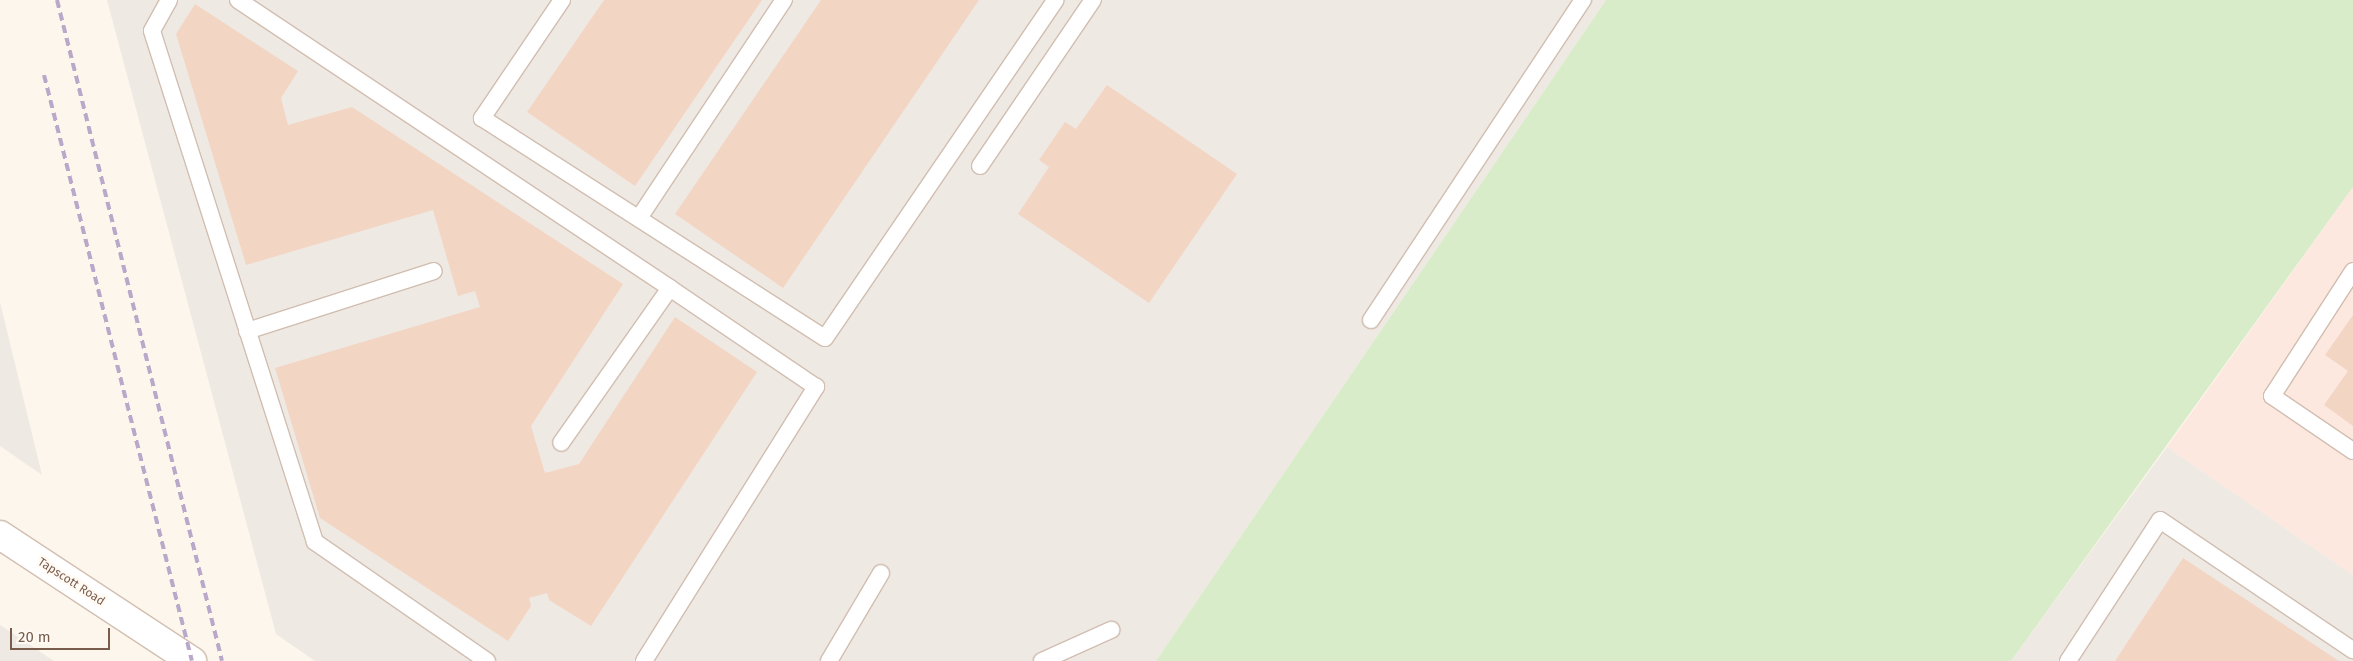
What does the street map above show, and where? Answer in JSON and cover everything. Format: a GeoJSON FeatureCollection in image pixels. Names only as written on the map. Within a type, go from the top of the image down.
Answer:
{"type":"FeatureCollection","features":[{"type":"Feature","properties":{"kind":"street","name":"Tapscott Road"},"geometry":{"type":"LineString","coordinates":[[0,535],[192,661]]}},
{"type":"Feature","properties":{"kind":"lane"},"geometry":{"type":"LineString","coordinates":[[169,0],[152,31],[315,542],[486,661]]}},
{"type":"Feature","properties":{"kind":"lane"},"geometry":{"type":"LineString","coordinates":[[238,0],[816,387],[644,661]]}},
{"type":"Feature","properties":{"kind":"lane"},"geometry":{"type":"LineString","coordinates":[[562,0],[482,118],[825,338],[1056,0]]}},
{"type":"Feature","properties":{"kind":"lane"},"geometry":{"type":"LineString","coordinates":[[639,218],[784,0]]}},
{"type":"Feature","properties":{"kind":"lane"},"geometry":{"type":"LineString","coordinates":[[980,166],[1093,0]]}},
{"type":"Feature","properties":{"kind":"lane"},"geometry":{"type":"LineString","coordinates":[[1372,320],[1583,0]]}},
{"type":"Feature","properties":{"kind":"lane"},"geometry":{"type":"LineString","coordinates":[[247,331],[434,270]]}},
{"type":"Feature","properties":{"kind":"lane"},"geometry":{"type":"LineString","coordinates":[[2353,271],[2272,396],[2353,451]]}},
{"type":"Feature","properties":{"kind":"lane"},"geometry":{"type":"LineString","coordinates":[[561,443],[670,288]]}},
{"type":"Feature","properties":{"kind":"lane"},"geometry":{"type":"LineString","coordinates":[[2068,661],[2160,520],[2353,650]]}},
{"type":"Feature","properties":{"kind":"lane"},"geometry":{"type":"LineString","coordinates":[[828,661],[881,573]]}},
{"type":"Feature","properties":{"kind":"lane"},"geometry":{"type":"LineString","coordinates":[[1042,661],[1111,630]]}},
{"type":"Feature","properties":{"kind":"shaded area"},"geometry":{"type":"Polygon","coordinates":[[[107,0],[1606,0],[1156,661],[315,661],[276,634],[107,0]]]}},
{"type":"Feature","properties":{"kind":"shaded area"},"geometry":{"type":"Polygon","coordinates":[[[2353,187],[2353,575],[2167,447],[2353,187]]]}},
{"type":"Feature","properties":{"kind":"shaded area"},"geometry":{"type":"Polygon","coordinates":[[[0,302],[42,475],[0,446],[0,302]]]}},
{"type":"Feature","properties":{"kind":"shaded area"},"geometry":{"type":"Polygon","coordinates":[[[2167,447],[2353,575],[2353,661],[2011,661],[2167,447]]]}},
{"type":"Feature","properties":{"kind":"shaded area"},"geometry":{"type":"Polygon","coordinates":[[[0,625],[54,661],[0,661],[0,625]]]}},
{"type":"Feature","properties":{"kind":"green space"},"geometry":{"type":"Polygon","coordinates":[[[1606,0],[2353,0],[2353,187],[2011,661],[1156,661],[1606,0]]]}},
{"type":"Feature","properties":{"kind":"building"},"geometry":{"type":"Polygon","coordinates":[[[604,0],[762,0],[635,186],[527,112],[604,0]]]}},
{"type":"Feature","properties":{"kind":"building"},"geometry":{"type":"Polygon","coordinates":[[[821,0],[979,0],[783,288],[675,214],[821,0]]]}},
{"type":"Feature","properties":{"kind":"building"},"geometry":{"type":"Polygon","coordinates":[[[195,4],[298,71],[281,98],[288,125],[352,107],[623,284],[531,426],[545,473],[579,464],[675,317],[757,372],[591,626],[549,600],[547,593],[529,598],[531,606],[508,641],[320,518],[275,368],[480,307],[475,291],[458,296],[433,210],[246,265],[176,34],[195,4]]]}},
{"type":"Feature","properties":{"kind":"building"},"geometry":{"type":"Polygon","coordinates":[[[1107,85],[1237,174],[1149,303],[1018,214],[1049,167],[1039,160],[1065,122],[1076,129],[1107,85]]]}},
{"type":"Feature","properties":{"kind":"building"},"geometry":{"type":"Polygon","coordinates":[[[2353,315],[2353,426],[2324,405],[2348,371],[2325,355],[2353,315]]]}},
{"type":"Feature","properties":{"kind":"building"},"geometry":{"type":"Polygon","coordinates":[[[2183,558],[2339,661],[2115,661],[2183,558]]]}},
{"type":"Feature","properties":{"kind":"railway"},"geometry":{"type":"LineString","coordinates":[[57,0],[222,661]]}},
{"type":"Feature","properties":{"kind":"railway"},"geometry":{"type":"LineString","coordinates":[[44,75],[192,661]]}}]}
